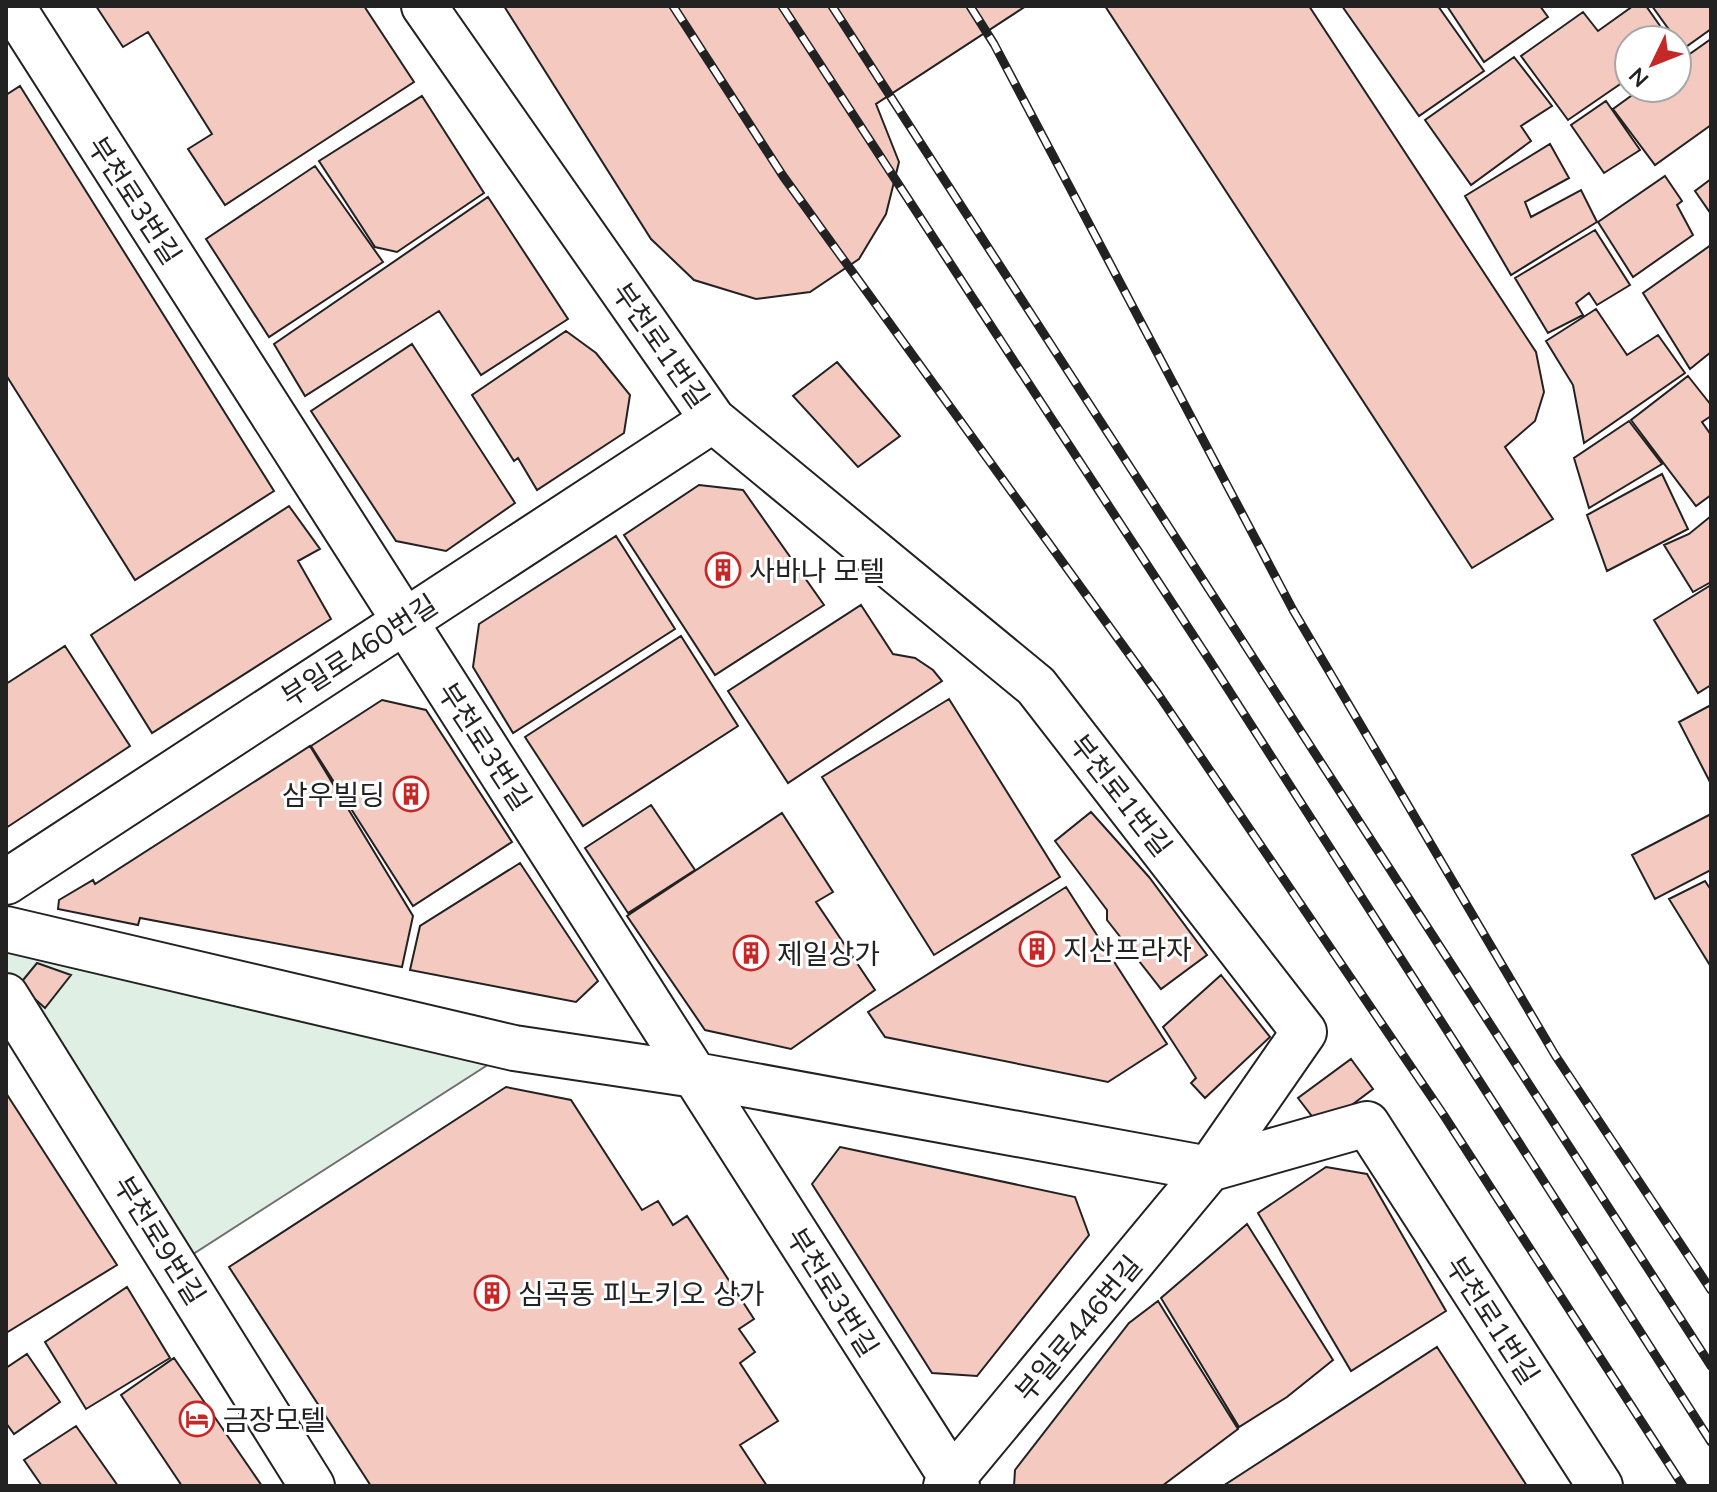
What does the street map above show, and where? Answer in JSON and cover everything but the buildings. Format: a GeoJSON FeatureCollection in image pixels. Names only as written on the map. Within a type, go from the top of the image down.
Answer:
{"type":"FeatureCollection","features":[{"type":"Feature","properties":{"kind":"street","name":"부천로3번길"},"geometry":{"type":"LineString","coordinates":[[12,6],[695,1075],[951,1484]]}},
{"type":"Feature","properties":{"kind":"street","name":"부천로1번길"},"geometry":{"type":"LineString","coordinates":[[424,6],[713,420],[1036,686],[1304,1032],[1209,1169]]}},
{"type":"Feature","properties":{"kind":"street","name":"부일로460번길"},"geometry":{"type":"LineString","coordinates":[[6,882],[713,420]]}},
{"type":"Feature","properties":{"kind":"street"},"geometry":{"type":"LineString","coordinates":[[6,929],[514,1048],[695,1075],[1209,1169]]}},
{"type":"Feature","properties":{"kind":"street","name":"부천로9번길"},"geometry":{"type":"LineString","coordinates":[[6,996],[312,1486]]}},
{"type":"Feature","properties":{"kind":"street","name":"부천로1번길"},"geometry":{"type":"LineString","coordinates":[[1209,1169],[1367,1124],[1600,1486]]}},
{"type":"Feature","properties":{"kind":"street","name":"부일로446번길"},"geometry":{"type":"LineString","coordinates":[[951,1484],[1209,1169]]}},
{"type":"Feature","properties":{"kind":"green space"},"geometry":{"type":"Polygon","coordinates":[[[6,937],[514,1048],[176,1265],[6,996],[6,937]]]}},
{"type":"Feature","properties":{"kind":"railway"},"geometry":{"type":"LineString","coordinates":[[673,6],[783,176],[1158,694],[1443,1114],[1683,1486]]}},
{"type":"Feature","properties":{"kind":"railway"},"geometry":{"type":"LineString","coordinates":[[782,6],[1210,661],[1711,1442]]}},
{"type":"Feature","properties":{"kind":"railway"},"geometry":{"type":"LineString","coordinates":[[832,6],[1711,1366]]}},
{"type":"Feature","properties":{"kind":"railway"},"geometry":{"type":"LineString","coordinates":[[970,6],[994,44],[1293,610],[1555,1055],[1711,1290]]}},
{"type":"Feature","properties":{"kind":"place","name":"사바나 모텔"},"geometry":{"type":"Point","coordinates":[723,570]}},
{"type":"Feature","properties":{"kind":"place","name":"삼우빌딩"},"geometry":{"type":"Point","coordinates":[411,794]}},
{"type":"Feature","properties":{"kind":"place","name":"지산프라자"},"geometry":{"type":"Point","coordinates":[1037,949]}},
{"type":"Feature","properties":{"kind":"place","name":"제일상가"},"geometry":{"type":"Point","coordinates":[751,953]}},
{"type":"Feature","properties":{"kind":"place","name":"심곡동 피노키오 상가"},"geometry":{"type":"Point","coordinates":[492,1293]}},
{"type":"Feature","properties":{"kind":"place","name":"금장모텔"},"geometry":{"type":"Point","coordinates":[197,1419]}}]}
